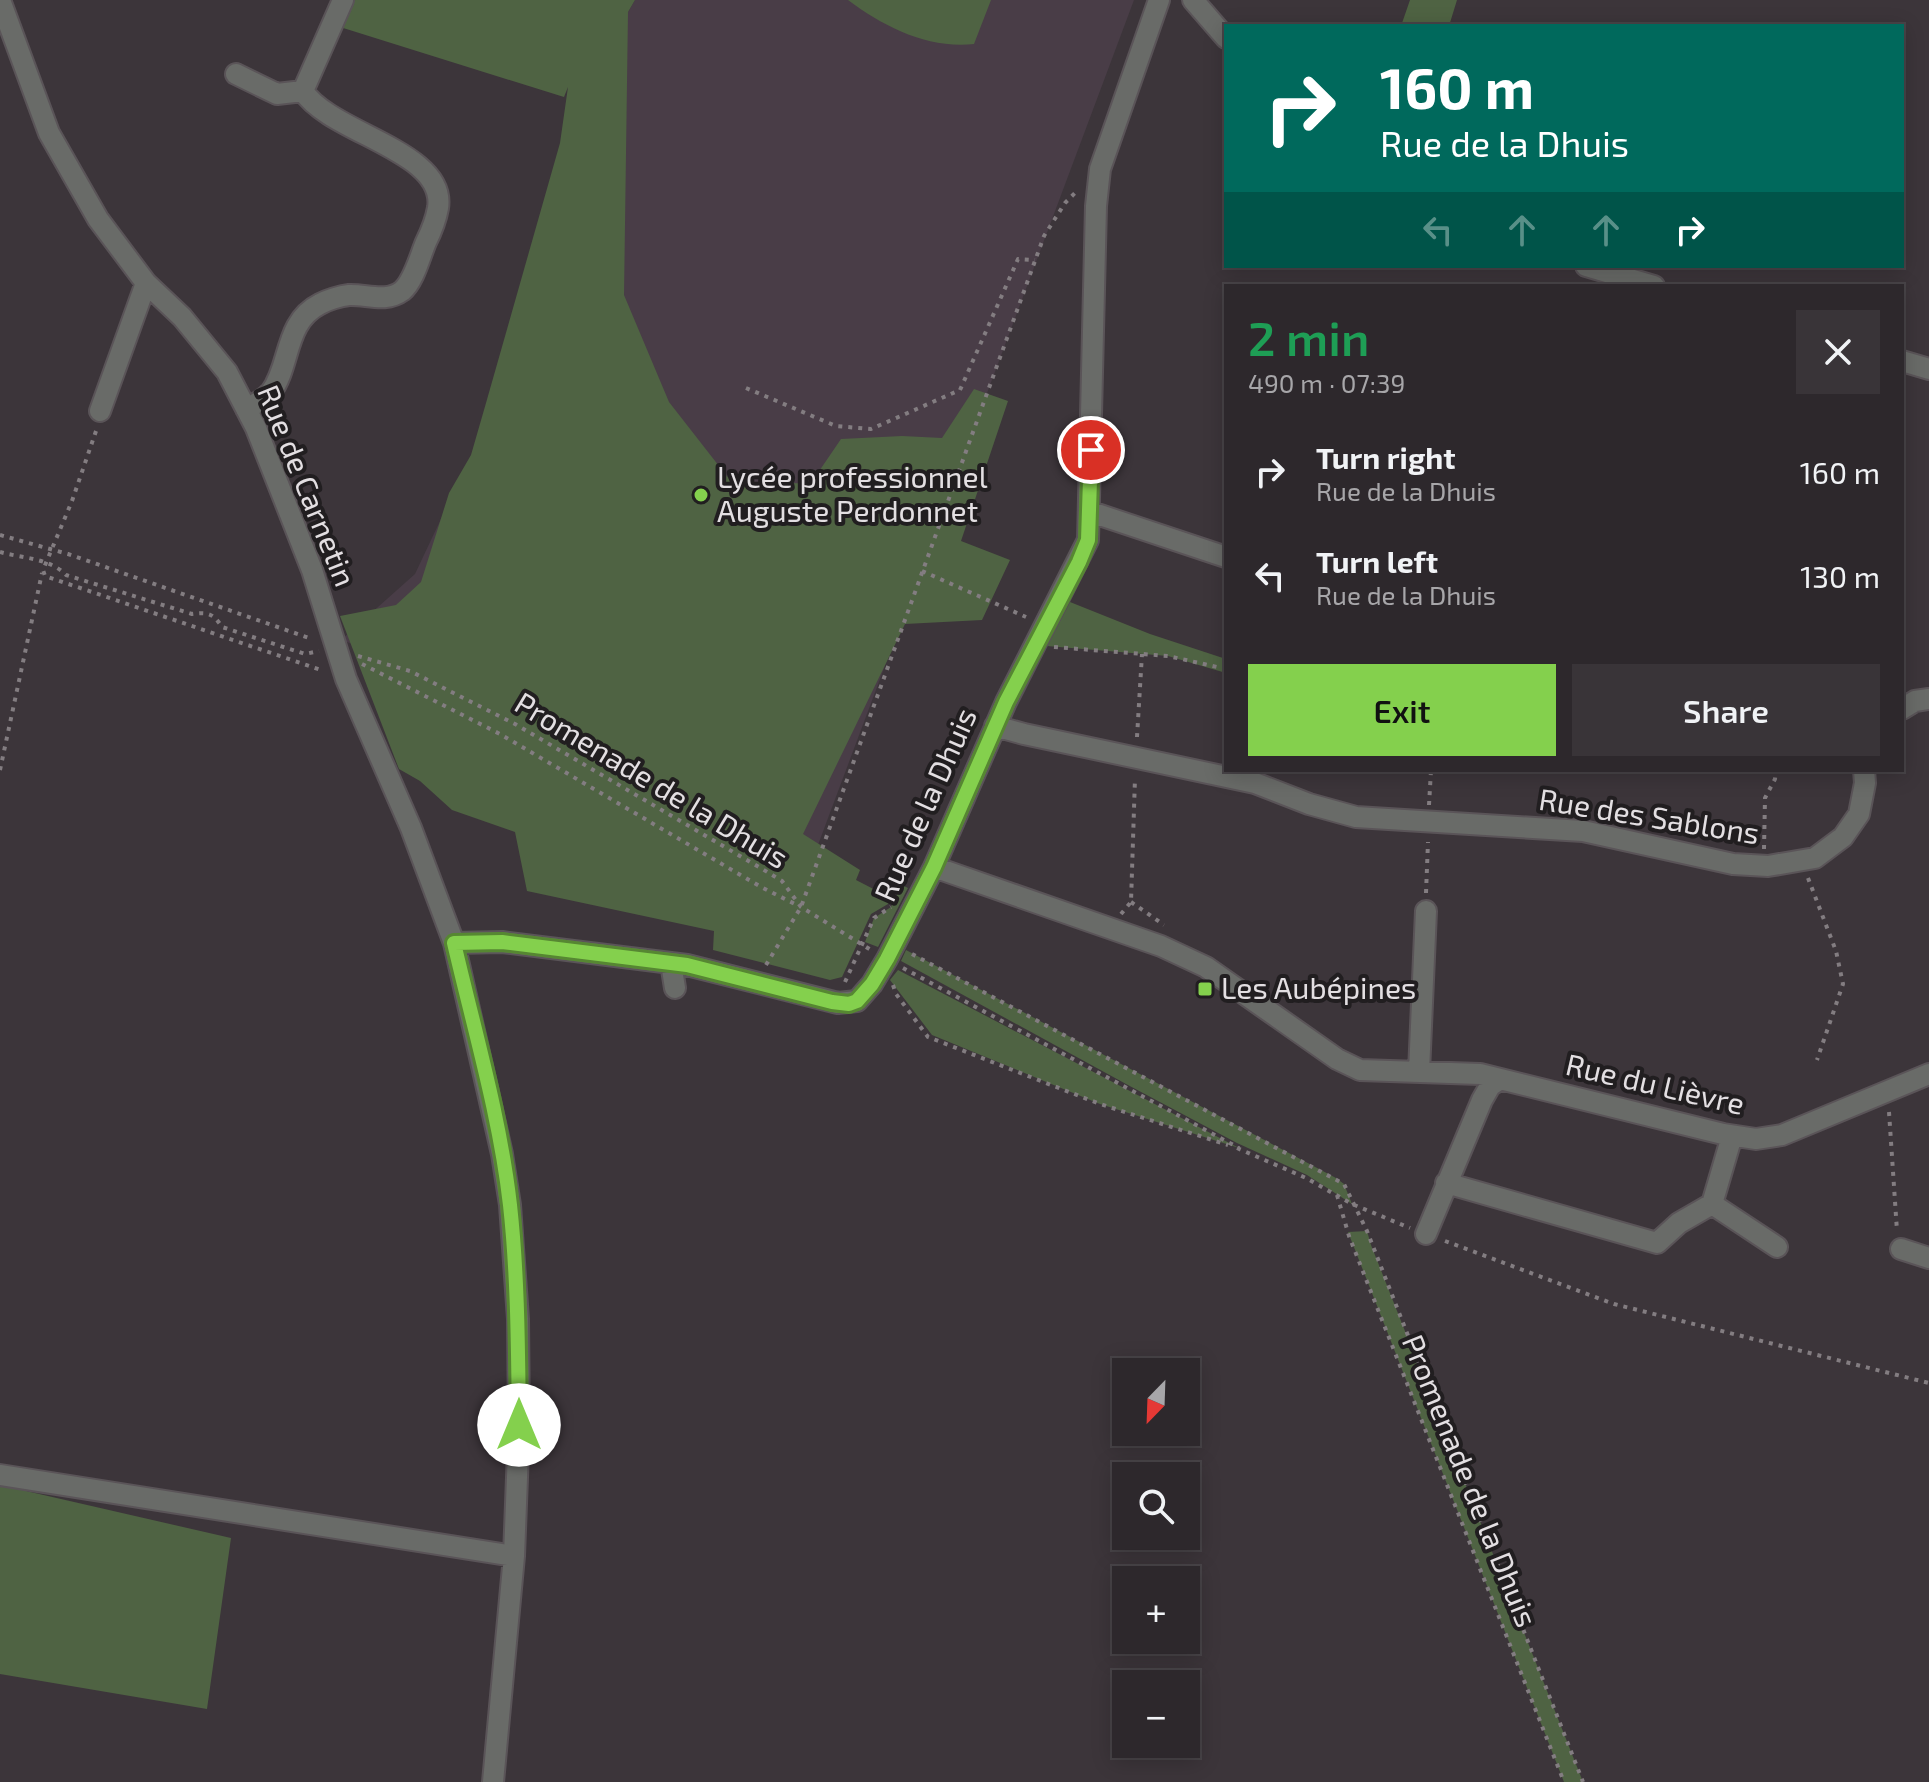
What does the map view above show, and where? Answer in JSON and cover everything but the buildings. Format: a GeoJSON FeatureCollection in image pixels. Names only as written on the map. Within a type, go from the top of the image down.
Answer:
{"type":"FeatureCollection","features":[{"type":"Feature","properties":{"kind":"street","name":"Rue de Carnetin"},"geometry":{"type":"LineString","coordinates":[[0,0],[49,133],[98,219],[146,283],[182,317],[227,372],[256,428],[312,570],[346,679],[411,828],[454,943],[502,1154],[510,1205],[518,1334],[519,1425],[514,1556],[493,1782]]}},
{"type":"Feature","properties":{"kind":"street"},"geometry":{"type":"LineString","coordinates":[[303,91],[343,0]]}},
{"type":"Feature","properties":{"kind":"street","name":"Rue de la Dhuis"},"geometry":{"type":"LineString","coordinates":[[454,943],[502,942],[671,963],[832,1002],[849,1004],[863,995],[883,965],[934,867],[995,726],[1088,540],[1096,206],[1100,169],[1159,0]]}},
{"type":"Feature","properties":{"kind":"street"},"geometry":{"type":"LineString","coordinates":[[1193,0],[1224,36]]}},
{"type":"Feature","properties":{"kind":"street"},"geometry":{"type":"LineString","coordinates":[[236,74],[277,94],[303,91]]}},
{"type":"Feature","properties":{"kind":"street"},"geometry":{"type":"LineString","coordinates":[[246,409],[269,394],[296,328],[319,304],[347,295],[384,298],[402,291],[415,268],[439,207],[436,185],[416,162],[333,119],[316,107],[303,91]]}},
{"type":"Feature","properties":{"kind":"street"},"geometry":{"type":"LineString","coordinates":[[1593,268],[1647,284]]}},
{"type":"Feature","properties":{"kind":"street"},"geometry":{"type":"LineString","coordinates":[[100,411],[146,283]]}},
{"type":"Feature","properties":{"kind":"street"},"geometry":{"type":"LineString","coordinates":[[1904,362],[1929,369]]}},
{"type":"Feature","properties":{"kind":"street"},"geometry":{"type":"LineString","coordinates":[[1091,512],[1224,556]]}},
{"type":"Feature","properties":{"kind":"street"},"geometry":{"type":"LineString","coordinates":[[1904,708],[1915,701],[1929,699]]}},
{"type":"Feature","properties":{"kind":"street","name":"Rue des Sablons"},"geometry":{"type":"LineString","coordinates":[[995,726],[1255,783],[1309,804],[1356,817],[1583,831],[1733,864],[1768,866],[1815,858],[1843,837],[1859,814],[1864,772]]}},
{"type":"Feature","properties":{"kind":"street","name":"Rue du Lièvre"},"geometry":{"type":"LineString","coordinates":[[934,867],[1161,946],[1206,967],[1337,1059],[1360,1070],[1480,1074],[1732,1136],[1756,1139],[1782,1135],[1929,1074]]}},
{"type":"Feature","properties":{"kind":"street"},"geometry":{"type":"LineString","coordinates":[[1419,1072],[1426,911]]}},
{"type":"Feature","properties":{"kind":"street"},"geometry":{"type":"LineString","coordinates":[[671,963],[675,988]]}},
{"type":"Feature","properties":{"kind":"street"},"geometry":{"type":"LineString","coordinates":[[1426,1234],[1482,1100],[1490,1086],[1499,1080]]}},
{"type":"Feature","properties":{"kind":"street"},"geometry":{"type":"LineString","coordinates":[[1446,1183],[1657,1243],[1679,1223],[1712,1204],[1732,1136]]}},
{"type":"Feature","properties":{"kind":"street"},"geometry":{"type":"LineString","coordinates":[[1712,1204],[1777,1247]]}},
{"type":"Feature","properties":{"kind":"street"},"geometry":{"type":"LineString","coordinates":[[1901,1249],[1929,1258]]}},
{"type":"Feature","properties":{"kind":"street"},"geometry":{"type":"LineString","coordinates":[[0,1475],[514,1556]]}},
{"type":"Feature","properties":{"kind":"path"},"geometry":{"type":"LineString","coordinates":[[759,983],[801,907],[1044,236],[1065,203],[1100,169]]}},
{"type":"Feature","properties":{"kind":"path"},"geometry":{"type":"LineString","coordinates":[[746,388],[836,426],[871,429],[960,390],[1018,259],[1035,260]]}},
{"type":"Feature","properties":{"kind":"path"},"geometry":{"type":"LineString","coordinates":[[0,770],[43,570],[72,501],[100,411]]}},
{"type":"Feature","properties":{"kind":"path","name":"Promenade de la Dhuis"},"geometry":{"type":"LineString","coordinates":[[0,535],[53,549],[274,624],[335,648],[410,671],[515,724],[782,881],[801,907],[863,945],[883,965],[1239,1148]]}},
{"type":"Feature","properties":{"kind":"path"},"geometry":{"type":"LineString","coordinates":[[0,552],[20,554],[61,569],[66,575],[192,614],[206,612],[215,616],[222,627],[305,654],[335,648],[402,686],[500,734],[761,887],[801,907]]}},
{"type":"Feature","properties":{"kind":"path"},"geometry":{"type":"LineString","coordinates":[[43,570],[45,576],[52,580],[209,630],[346,679]]}},
{"type":"Feature","properties":{"kind":"path"},"geometry":{"type":"LineString","coordinates":[[922,571],[1047,626]]}},
{"type":"Feature","properties":{"kind":"path"},"geometry":{"type":"LineString","coordinates":[[1035,647],[1168,656],[1224,669]]}},
{"type":"Feature","properties":{"kind":"path"},"geometry":{"type":"LineString","coordinates":[[1110,928],[1131,902],[1142,654]]}},
{"type":"Feature","properties":{"kind":"path"},"geometry":{"type":"LineString","coordinates":[[1768,866],[1764,855],[1765,798],[1776,772]]}},
{"type":"Feature","properties":{"kind":"path"},"geometry":{"type":"LineString","coordinates":[[1802,861],[1836,951],[1843,984],[1817,1060]]}},
{"type":"Feature","properties":{"kind":"path"},"geometry":{"type":"LineString","coordinates":[[831,985],[845,982],[874,918],[891,907],[896,896]]}},
{"type":"Feature","properties":{"kind":"path","name":"Promenade de la Dhuis"},"geometry":{"type":"LineString","coordinates":[[883,965],[906,950],[1344,1184],[1367,1231],[1583,1782]]}},
{"type":"Feature","properties":{"kind":"path"},"geometry":{"type":"LineString","coordinates":[[883,965],[896,994],[928,1037],[1100,1104],[1239,1148],[1306,1178],[1352,1204],[1614,1304],[1929,1383]]}},
{"type":"Feature","properties":{"kind":"path"},"geometry":{"type":"LineString","coordinates":[[1888,1091],[1896,1226],[1901,1249]]}},
{"type":"Feature","properties":{"kind":"path","name":"Promenade de la Dhuis"},"geometry":{"type":"LineString","coordinates":[[1337,1195],[1349,1236],[1564,1782]]}},
{"type":"Feature","properties":{"kind":"shaded area","name":"Lycée professionnel Auguste Perdonnet"},"geometry":{"type":"Polygon","coordinates":[[[635,0],[1134,0],[803,885],[441,674],[341,640],[415,574],[490,415],[590,77],[635,0]]]}},
{"type":"Feature","properties":{"kind":"green space"},"geometry":{"type":"Polygon","coordinates":[[[350,0],[635,0],[628,12],[624,295],[669,402],[733,484],[811,483],[841,439],[942,438],[974,389],[1008,401],[961,541],[1010,560],[982,620],[905,624],[803,834],[860,870],[856,880],[891,898],[888,904],[871,914],[842,977],[830,980],[713,950],[714,931],[527,891],[515,832],[452,810],[420,781],[399,769],[340,616],[396,605],[421,582],[449,493],[471,455],[560,143],[568,87],[564,97],[340,27],[350,0]]]}},
{"type":"Feature","properties":{"kind":"green space"},"geometry":{"type":"Polygon","coordinates":[[[848,0],[991,0],[974,44],[957,45],[907,34],[876,19],[848,0]]]}},
{"type":"Feature","properties":{"kind":"green space"},"geometry":{"type":"Polygon","coordinates":[[[1410,0],[1457,0],[1450,24],[1402,24],[1410,0]]]}},
{"type":"Feature","properties":{"kind":"green space"},"geometry":{"type":"Polygon","coordinates":[[[1070,602],[1150,634],[1224,658],[1224,672],[1168,656],[1047,646],[1070,602]]]}},
{"type":"Feature","properties":{"kind":"green space"},"geometry":{"type":"Polygon","coordinates":[[[902,885],[908,888],[878,947],[865,942],[874,918],[891,907],[902,885]]]}},
{"type":"Feature","properties":{"kind":"green space"},"geometry":{"type":"Polygon","coordinates":[[[906,950],[1336,1178],[1344,1184],[1352,1204],[1307,1175],[1237,1143],[901,961],[906,950]]]}},
{"type":"Feature","properties":{"kind":"green space"},"geometry":{"type":"Polygon","coordinates":[[[898,970],[1239,1148],[1100,1104],[932,1035],[890,980],[898,970]]]}},
{"type":"Feature","properties":{"kind":"green space"},"geometry":{"type":"Polygon","coordinates":[[[1367,1231],[1583,1782],[1564,1782],[1348,1232],[1367,1231]]]}},
{"type":"Feature","properties":{"kind":"green space"},"geometry":{"type":"Polygon","coordinates":[[[0,1485],[231,1538],[207,1709],[0,1674],[0,1485]]]}},
{"type":"Feature","properties":{"kind":"place","name":"Lycée professionnel Auguste Perdonnet"},"geometry":{"type":"Point","coordinates":[701,495]}},
{"type":"Feature","properties":{"kind":"place","name":"Les Aubépines"},"geometry":{"type":"Point","coordinates":[1205,989]}},
{"type":"Feature","properties":{"kind":"route"},"geometry":{"type":"LineString","coordinates":[[519,1425],[518,1319],[510,1205],[502,1154],[454,943],[502,942],[687,965],[832,1002],[849,1004],[857,1001],[887,959],[934,867],[1006,702],[1079,562],[1088,540],[1091,450]]}}]}
